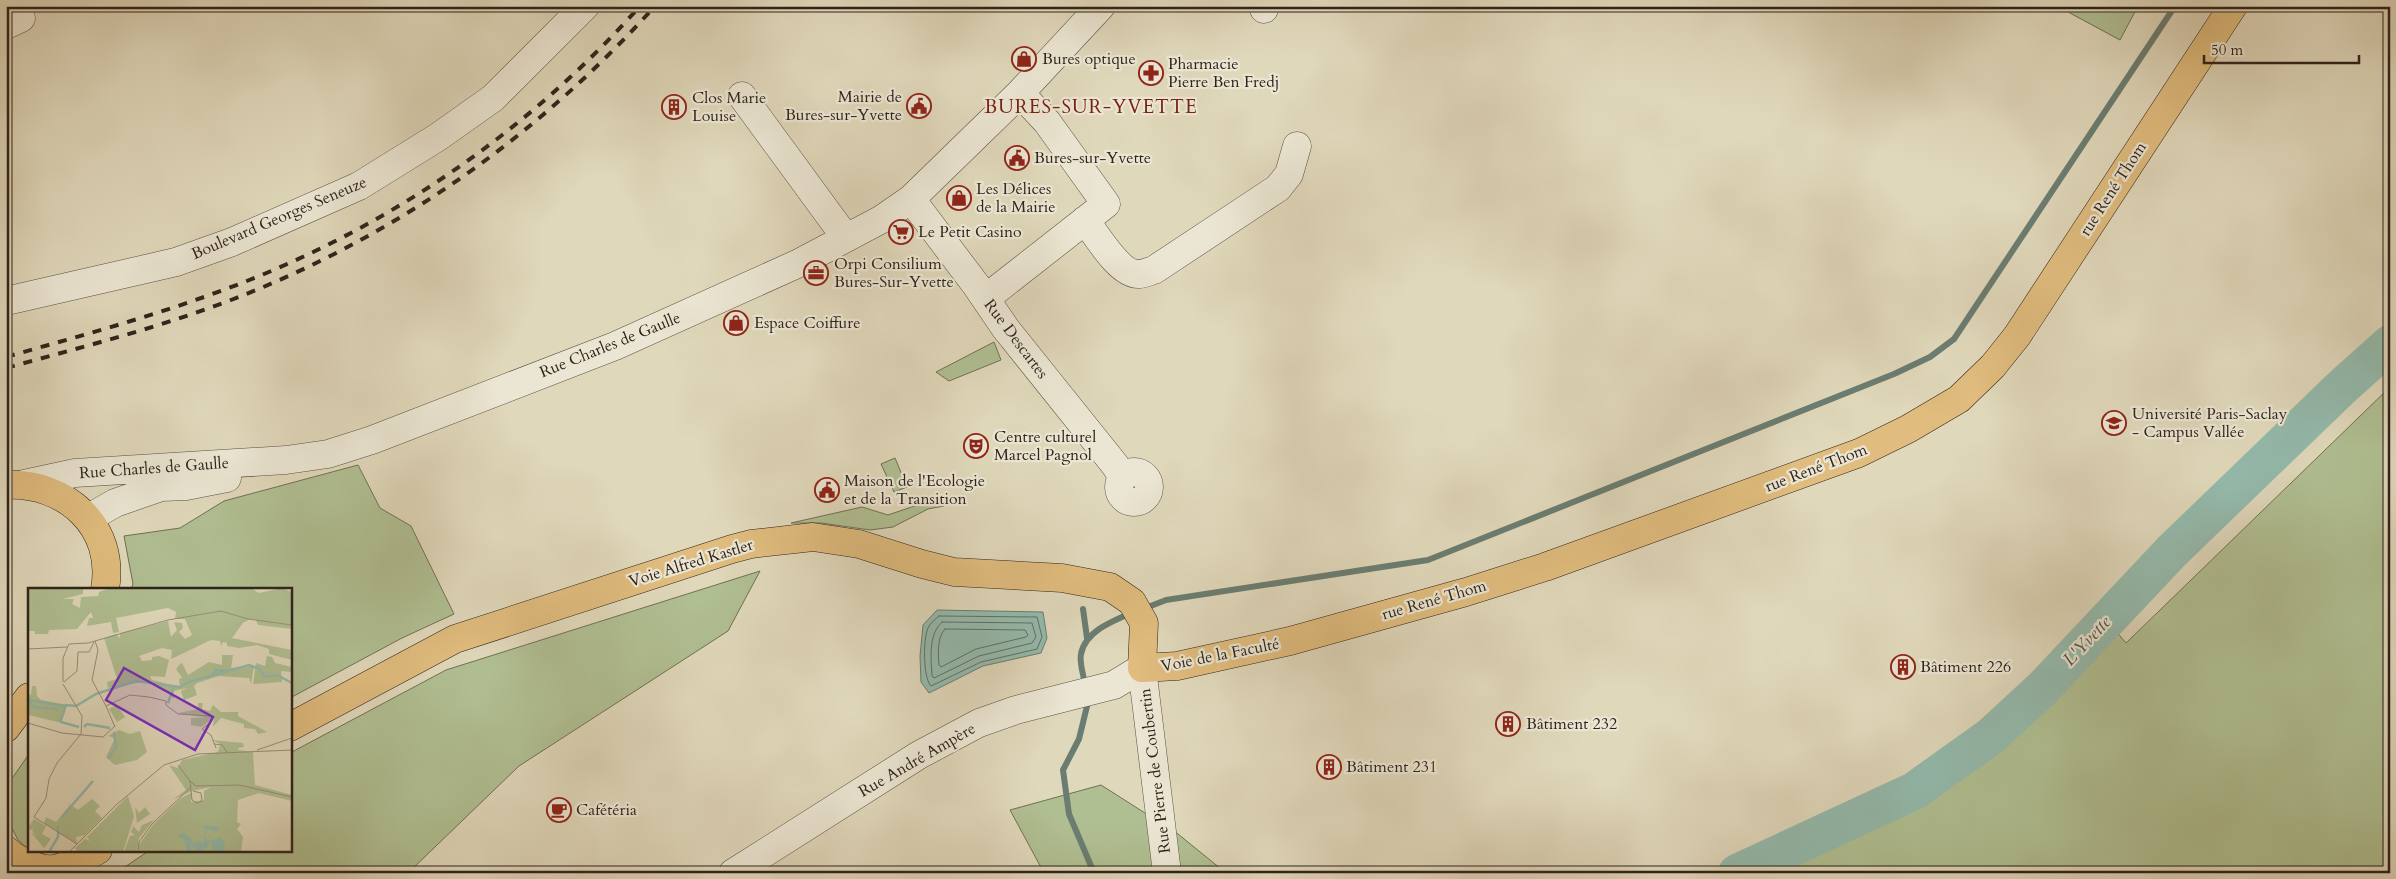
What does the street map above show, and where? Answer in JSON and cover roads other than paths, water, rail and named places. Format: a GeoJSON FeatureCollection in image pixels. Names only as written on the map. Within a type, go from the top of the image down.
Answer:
{"type":"FeatureCollection","features":[{"type":"Feature","properties":{"kind":"main road","name":"rue René Thom"},"geometry":{"type":"LineString","coordinates":[[1297,640],[1466,592],[1564,561],[1859,453],[1939,412],[1959,399],[1975,385],[2017,336],[2233,6]]}},
{"type":"Feature","properties":{"kind":"main road","name":"Rue Charles de Gaulle"},"geometry":{"type":"LineString","coordinates":[[15,484],[68,502],[89,518]]}},
{"type":"Feature","properties":{"kind":"main road"},"geometry":{"type":"LineString","coordinates":[[89,518],[101,538],[106,556],[108,570],[105,588]]}},
{"type":"Feature","properties":{"kind":"main road","name":"Voie Alfred Kastler"},"geometry":{"type":"LineString","coordinates":[[291,726],[455,638],[697,559],[751,544],[813,537],[859,544],[954,572],[1062,578],[1110,587],[1138,613],[1142,668]]}},
{"type":"Feature","properties":{"kind":"main road","name":"Voie de la Faculté"},"geometry":{"type":"LineString","coordinates":[[1142,668],[1177,666],[1297,640]]}},
{"type":"Feature","properties":{"kind":"main road"},"geometry":{"type":"LineString","coordinates":[[6,728],[28,698]]}},
{"type":"Feature","properties":{"kind":"main road"},"geometry":{"type":"LineString","coordinates":[[6,850],[31,864],[52,869],[89,857],[95,852]]}},
{"type":"Feature","properties":{"kind":"street"},"geometry":{"type":"LineString","coordinates":[[6,25],[21,18],[16,6]]}},
{"type":"Feature","properties":{"kind":"street"},"geometry":{"type":"LineString","coordinates":[[1101,6],[1020,92],[1047,122],[1096,212],[1116,262],[1128,272],[1139,274],[1154,270],[1278,188],[1289,174],[1297,146]]}},
{"type":"Feature","properties":{"kind":"street","name":"Boulevard Georges Seneuze"},"geometry":{"type":"LineString","coordinates":[[6,301],[176,262],[232,242],[359,186],[438,137],[493,98],[577,10]]}},
{"type":"Feature","properties":{"kind":"street","name":"Rue Charles de Gaulle"},"geometry":{"type":"LineString","coordinates":[[15,484],[75,472],[286,460],[328,454],[372,440],[615,346],[797,264],[882,219],[915,196],[1020,92]]}},
{"type":"Feature","properties":{"kind":"street"},"geometry":{"type":"LineString","coordinates":[[742,96],[846,238]]}},
{"type":"Feature","properties":{"kind":"street","name":"Rue Descartes"},"geometry":{"type":"LineString","coordinates":[[915,196],[1006,329],[1115,465],[1122,478]]}},
{"type":"Feature","properties":{"kind":"street"},"geometry":{"type":"LineString","coordinates":[[986,298],[1096,212]]}},
{"type":"Feature","properties":{"kind":"street","name":"Rue Charles de Gaulle"},"geometry":{"type":"LineString","coordinates":[[89,518],[116,503],[161,487],[186,486],[228,478],[286,460]]}},
{"type":"Feature","properties":{"kind":"street","name":"Rue André Ampère"},"geometry":{"type":"LineString","coordinates":[[733,873],[919,755],[955,735],[979,723],[1016,710],[1114,685],[1142,668]]}},
{"type":"Feature","properties":{"kind":"street","name":"Rue Pierre de Coubertin"},"geometry":{"type":"LineString","coordinates":[[1142,668],[1167,873]]}},
{"type":"Feature","properties":{"kind":"water"},"geometry":{"type":"Polygon","coordinates":[[[937,610],[1043,612],[1047,638],[1041,653],[983,666],[929,693],[921,682],[920,656],[923,625],[937,610]]]}},
{"type":"Feature","properties":{"kind":"waterway"},"geometry":{"type":"LineString","coordinates":[[1143,609],[1166,600],[1428,560],[1894,374],[1930,357],[1954,339],[2175,6]]}},
{"type":"Feature","properties":{"kind":"waterway","name":"L'Yvette"},"geometry":{"type":"LineString","coordinates":[[1737,873],[1914,791],[1991,736],[2043,688],[2172,551],[2342,387],[2390,344]]}},
{"type":"Feature","properties":{"kind":"waterway"},"geometry":{"type":"LineString","coordinates":[[1083,609],[1087,638]]}},
{"type":"Feature","properties":{"kind":"waterway"},"geometry":{"type":"LineString","coordinates":[[1085,685],[1081,654],[1088,639],[1100,628],[1131,613]]}},
{"type":"Feature","properties":{"kind":"waterway"},"geometry":{"type":"LineString","coordinates":[[1088,698],[1079,739],[1063,770],[1069,814],[1094,873]]}},
{"type":"Feature","properties":{"kind":"railway"},"geometry":{"type":"LineString","coordinates":[[6,357],[199,299],[285,265],[342,238],[397,207],[451,173],[502,135],[597,52],[640,6]]}},
{"type":"Feature","properties":{"kind":"railway"},"geometry":{"type":"LineString","coordinates":[[6,368],[120,337],[203,310],[292,275],[350,246],[406,214],[461,178],[513,140],[610,53],[655,6]]}},
{"type":"Feature","properties":{"kind":"place","name":"Bures optique"},"geometry":{"type":"Point","coordinates":[1024,59]}},
{"type":"Feature","properties":{"kind":"place","name":"Pharmacie Pierre Ben Fredj"},"geometry":{"type":"Point","coordinates":[1151,73]}},
{"type":"Feature","properties":{"kind":"place","name":"Mairie de Bures-sur-Yvette"},"geometry":{"type":"Point","coordinates":[919,106]}},
{"type":"Feature","properties":{"kind":"place","name":"Clos Marie Louise"},"geometry":{"type":"Point","coordinates":[674,107]}},
{"type":"Feature","properties":{"kind":"place","name":"Bures-sur-Yvette"},"geometry":{"type":"Point","coordinates":[1017,158]}},
{"type":"Feature","properties":{"kind":"place","name":"Les Délices de la Mairie"},"geometry":{"type":"Point","coordinates":[959,198]}},
{"type":"Feature","properties":{"kind":"place","name":"Le Petit Casino"},"geometry":{"type":"Point","coordinates":[901,232]}},
{"type":"Feature","properties":{"kind":"place","name":"Orpi Consilium Bures-Sur-Yvette"},"geometry":{"type":"Point","coordinates":[816,273]}},
{"type":"Feature","properties":{"kind":"place","name":"Espace Coiffure"},"geometry":{"type":"Point","coordinates":[736,323]}},
{"type":"Feature","properties":{"kind":"place","name":"Université Paris-Saclay - Campus Vallée"},"geometry":{"type":"Point","coordinates":[2114,423]}},
{"type":"Feature","properties":{"kind":"place","name":"Centre culturel Marcel Pagnol"},"geometry":{"type":"Point","coordinates":[976,446]}},
{"type":"Feature","properties":{"kind":"place","name":"Maison de l'Ecologie et de la Transition"},"geometry":{"type":"Point","coordinates":[827,490]}},
{"type":"Feature","properties":{"kind":"place","name":"Bâtiment 226"},"geometry":{"type":"Point","coordinates":[1903,667]}},
{"type":"Feature","properties":{"kind":"place","name":"Bâtiment 232"},"geometry":{"type":"Point","coordinates":[1508,724]}},
{"type":"Feature","properties":{"kind":"place","name":"Bâtiment 231"},"geometry":{"type":"Point","coordinates":[1329,767]}},
{"type":"Feature","properties":{"kind":"place","name":"Cafétéria"},"geometry":{"type":"Point","coordinates":[559,810]}},
{"type":"Feature","properties":{"kind":"district","name":"BURES-SUR-YVETTE"},"geometry":{"type":"Point","coordinates":[1091,107]}}]}
